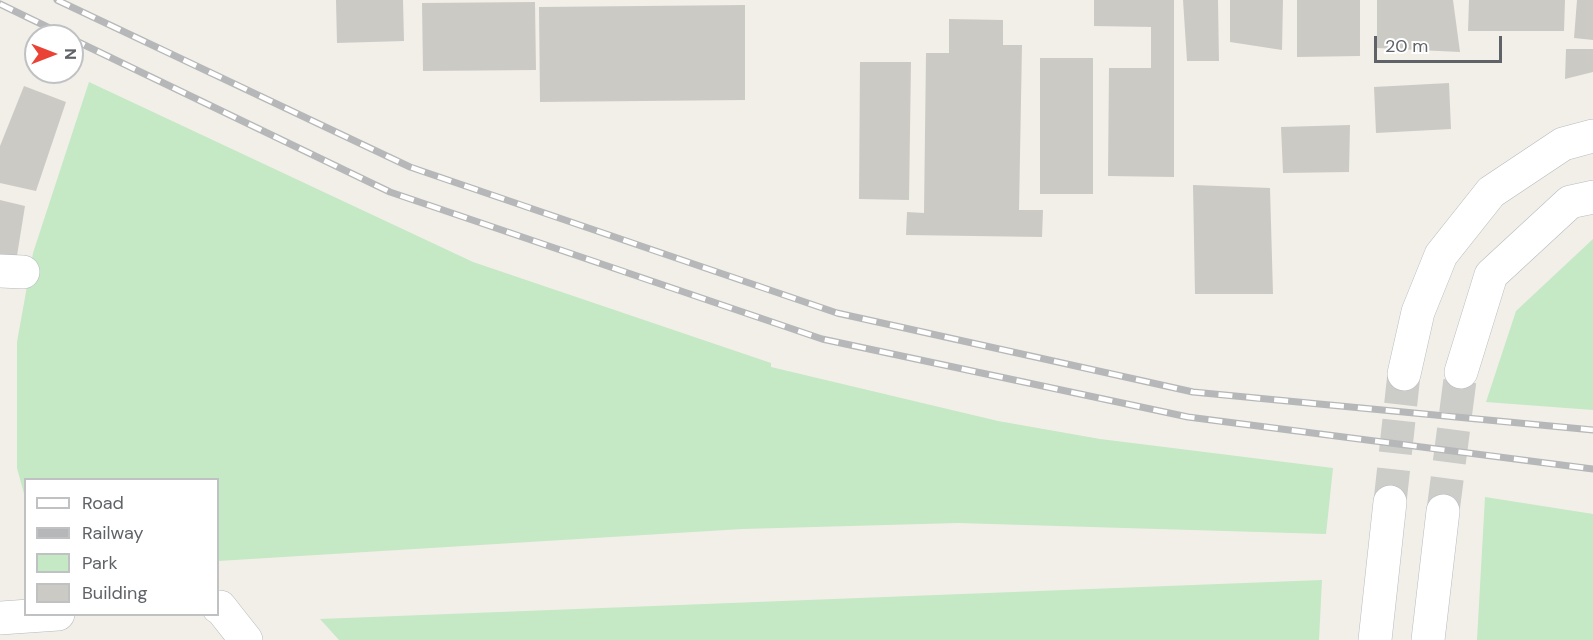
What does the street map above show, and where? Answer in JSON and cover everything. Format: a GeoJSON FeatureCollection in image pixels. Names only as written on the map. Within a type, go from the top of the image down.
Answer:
{"type":"FeatureCollection","features":[{"type":"Feature","properties":{"kind":"main road"},"geometry":{"type":"LineString","coordinates":[[1404,374],[1418,312],[1441,255],[1455,237],[1491,192],[1563,144],[1593,136]]}},
{"type":"Feature","properties":{"kind":"main road"},"geometry":{"type":"LineString","coordinates":[[1461,372],[1491,275],[1570,202],[1593,196]]}},
{"type":"Feature","properties":{"kind":"main road"},"geometry":{"type":"LineString","coordinates":[[1375,640],[1390,502]]}},
{"type":"Feature","properties":{"kind":"main road"},"geometry":{"type":"LineString","coordinates":[[1428,640],[1443,511]]}},
{"type":"Feature","properties":{"kind":"main road"},"geometry":{"type":"LineString","coordinates":[[219,607],[246,640]]}},
{"type":"Feature","properties":{"kind":"main road"},"geometry":{"type":"LineString","coordinates":[[0,618],[39,616]]}},
{"type":"Feature","properties":{"kind":"green space"},"geometry":{"type":"Polygon","coordinates":[[[89,82],[473,262],[771,363],[771,367],[998,421],[1100,439],[1333,468],[1326,534],[958,523],[742,529],[219,561],[219,478],[24,478],[24,494],[17,468],[17,342],[33,253],[89,82]]]}},
{"type":"Feature","properties":{"kind":"green space"},"geometry":{"type":"Polygon","coordinates":[[[1593,239],[1593,410],[1486,402],[1516,311],[1593,239]]]}},
{"type":"Feature","properties":{"kind":"green space"},"geometry":{"type":"Polygon","coordinates":[[[1485,497],[1593,514],[1593,640],[1477,640],[1485,497]]]}},
{"type":"Feature","properties":{"kind":"green space"},"geometry":{"type":"Polygon","coordinates":[[[1322,580],[1319,640],[339,640],[320,619],[1322,580]]]}},
{"type":"Feature","properties":{"kind":"building"},"geometry":{"type":"Polygon","coordinates":[[[336,0],[403,0],[404,41],[337,43],[336,0]]]}},
{"type":"Feature","properties":{"kind":"building"},"geometry":{"type":"Polygon","coordinates":[[[1094,0],[1174,0],[1174,177],[1108,176],[1109,68],[1151,68],[1151,27],[1094,26],[1094,0]]]}},
{"type":"Feature","properties":{"kind":"building"},"geometry":{"type":"Polygon","coordinates":[[[1183,0],[1218,0],[1219,61],[1187,61],[1183,0]]]}},
{"type":"Feature","properties":{"kind":"building"},"geometry":{"type":"Polygon","coordinates":[[[1230,0],[1283,0],[1282,50],[1230,42],[1230,0]]]}},
{"type":"Feature","properties":{"kind":"building"},"geometry":{"type":"Polygon","coordinates":[[[1297,0],[1360,0],[1360,56],[1297,57],[1297,0]]]}},
{"type":"Feature","properties":{"kind":"building"},"geometry":{"type":"Polygon","coordinates":[[[1377,0],[1453,0],[1460,52],[1377,48],[1377,0]]]}},
{"type":"Feature","properties":{"kind":"building"},"geometry":{"type":"Polygon","coordinates":[[[1469,0],[1565,0],[1564,31],[1468,31],[1469,0]]]}},
{"type":"Feature","properties":{"kind":"building"},"geometry":{"type":"Polygon","coordinates":[[[1577,0],[1593,0],[1593,40],[1574,38],[1577,0]]]}},
{"type":"Feature","properties":{"kind":"building"},"geometry":{"type":"Polygon","coordinates":[[[535,2],[536,70],[423,71],[422,3],[535,2]]]}},
{"type":"Feature","properties":{"kind":"building"},"geometry":{"type":"Polygon","coordinates":[[[745,5],[745,100],[540,102],[539,7],[745,5]]]}},
{"type":"Feature","properties":{"kind":"building"},"geometry":{"type":"Polygon","coordinates":[[[949,19],[1003,20],[1003,45],[1022,45],[1019,210],[1043,210],[1042,237],[906,235],[907,212],[924,213],[926,53],[949,53],[949,19]]]}},
{"type":"Feature","properties":{"kind":"building"},"geometry":{"type":"Polygon","coordinates":[[[1566,49],[1593,49],[1593,72],[1565,79],[1566,49]]]}},
{"type":"Feature","properties":{"kind":"building"},"geometry":{"type":"Polygon","coordinates":[[[1040,58],[1093,58],[1093,194],[1040,194],[1040,58]]]}},
{"type":"Feature","properties":{"kind":"building"},"geometry":{"type":"Polygon","coordinates":[[[860,62],[911,62],[909,200],[859,199],[860,62]]]}},
{"type":"Feature","properties":{"kind":"building"},"geometry":{"type":"Polygon","coordinates":[[[1449,83],[1451,129],[1376,133],[1374,87],[1449,83]]]}},
{"type":"Feature","properties":{"kind":"building"},"geometry":{"type":"Polygon","coordinates":[[[24,86],[66,102],[36,191],[0,183],[0,146],[24,86]]]}},
{"type":"Feature","properties":{"kind":"building"},"geometry":{"type":"Polygon","coordinates":[[[1350,125],[1349,172],[1283,173],[1281,127],[1350,125]]]}},
{"type":"Feature","properties":{"kind":"building"},"geometry":{"type":"Polygon","coordinates":[[[1193,185],[1270,188],[1273,294],[1195,294],[1193,185]]]}},
{"type":"Feature","properties":{"kind":"building"},"geometry":{"type":"Polygon","coordinates":[[[0,200],[25,206],[15,268],[0,266],[0,200]]]}},
{"type":"Feature","properties":{"kind":"tunnel"},"geometry":{"type":"LineString","coordinates":[[1443,511],[1461,372]]}},
{"type":"Feature","properties":{"kind":"tunnel"},"geometry":{"type":"LineString","coordinates":[[1390,502],[1404,374]]}},
{"type":"Feature","properties":{"kind":"railway"},"geometry":{"type":"LineString","coordinates":[[57,0],[410,167],[837,313],[1193,392],[1593,430]]}},
{"type":"Feature","properties":{"kind":"railway"},"geometry":{"type":"LineString","coordinates":[[0,4],[41,24]]}},
{"type":"Feature","properties":{"kind":"railway"},"geometry":{"type":"LineString","coordinates":[[84,45],[390,192],[822,339],[1188,417],[1593,469]]}}]}
